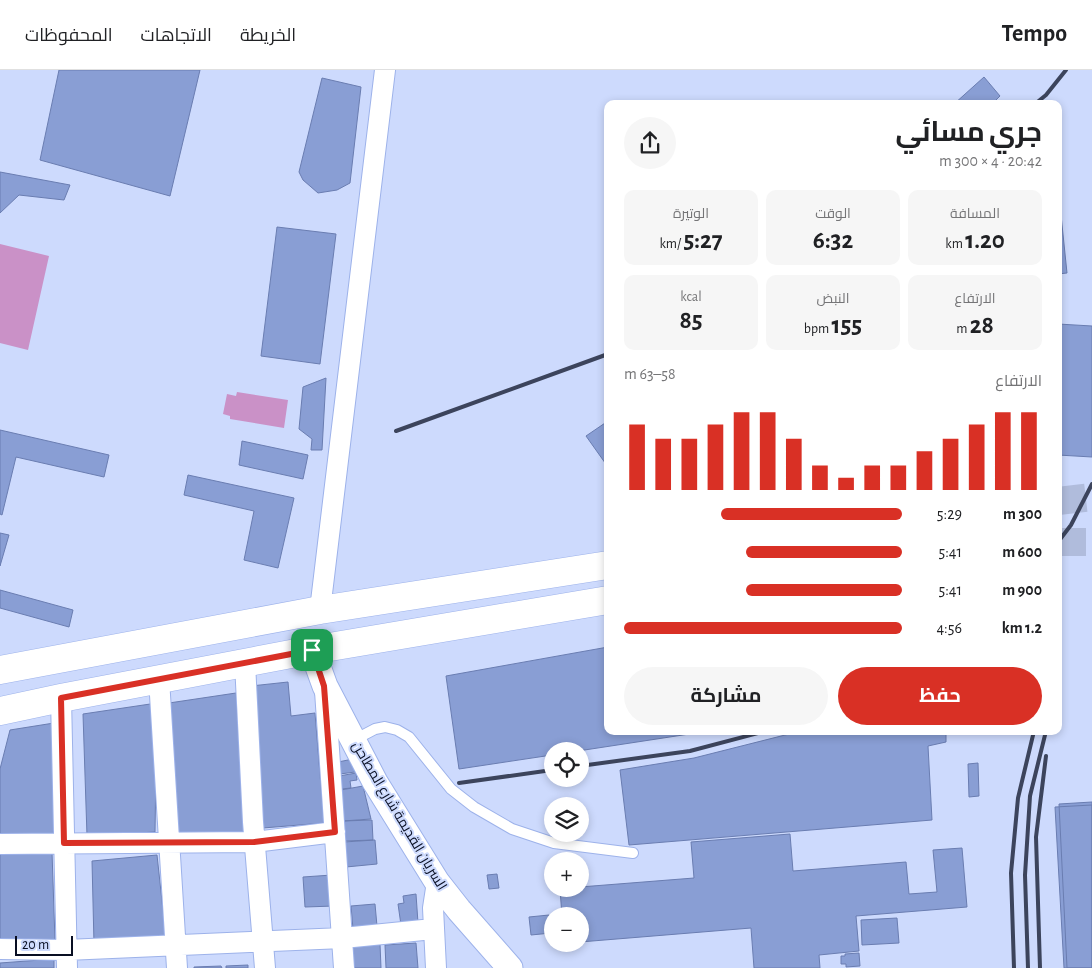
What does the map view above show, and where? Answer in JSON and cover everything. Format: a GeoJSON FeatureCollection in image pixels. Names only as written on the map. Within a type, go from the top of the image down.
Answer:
{"type":"FeatureCollection","features":[{"type":"Feature","properties":{"kind":"main road"},"geometry":{"type":"LineString","coordinates":[[0,670],[320,610],[604,566]]}},
{"type":"Feature","properties":{"kind":"main road"},"geometry":{"type":"LineString","coordinates":[[1,714],[61,698],[312,650],[604,601]]}},
{"type":"Feature","properties":{"kind":"street"},"geometry":{"type":"LineString","coordinates":[[320,610],[385,70]]}},
{"type":"Feature","properties":{"kind":"street","name":"السريان القديمة شارع المطاحن"},"geometry":{"type":"LineString","coordinates":[[312,650],[324,686],[375,782],[437,882],[510,968]]}},
{"type":"Feature","properties":{"kind":"street"},"geometry":{"type":"LineString","coordinates":[[245,663],[254,842],[265,968]]}},
{"type":"Feature","properties":{"kind":"street"},"geometry":{"type":"LineString","coordinates":[[159,679],[177,968]]}},
{"type":"Feature","properties":{"kind":"street"},"geometry":{"type":"LineString","coordinates":[[324,686],[344,968]]}},
{"type":"Feature","properties":{"kind":"street"},"geometry":{"type":"LineString","coordinates":[[61,698],[67,959]]}},
{"type":"Feature","properties":{"kind":"street"},"geometry":{"type":"LineString","coordinates":[[0,844],[169,841],[254,842],[335,832]]}},
{"type":"Feature","properties":{"kind":"street"},"geometry":{"type":"LineString","coordinates":[[436,968],[433,908],[437,882]]}},
{"type":"Feature","properties":{"kind":"street"},"geometry":{"type":"LineString","coordinates":[[0,949],[67,959],[176,945],[343,938],[433,929]]}},
{"type":"Feature","properties":{"kind":"lane"},"geometry":{"type":"LineString","coordinates":[[353,740],[375,729],[385,727],[397,730],[409,737],[451,789],[474,807],[512,829],[554,843],[633,853]]}},
{"type":"Feature","properties":{"kind":"shaded area"},"geometry":{"type":"Polygon","coordinates":[[[0,244],[49,256],[28,350],[0,343],[0,244]]]}},
{"type":"Feature","properties":{"kind":"shaded area"},"geometry":{"type":"Polygon","coordinates":[[[237,392],[288,400],[284,428],[230,419],[230,416],[223,414],[227,394],[236,396],[237,392]]]}},
{"type":"Feature","properties":{"kind":"building"},"geometry":{"type":"Polygon","coordinates":[[[59,70],[200,70],[170,196],[40,160],[59,70]]]}},
{"type":"Feature","properties":{"kind":"building"},"geometry":{"type":"Polygon","coordinates":[[[984,77],[1000,96],[996,100],[958,100],[984,77]]]}},
{"type":"Feature","properties":{"kind":"building"},"geometry":{"type":"Polygon","coordinates":[[[322,78],[361,87],[350,183],[337,190],[318,193],[303,180],[299,172],[322,78]]]}},
{"type":"Feature","properties":{"kind":"building"},"geometry":{"type":"Polygon","coordinates":[[[0,172],[70,185],[64,200],[19,195],[0,213],[0,172]]]}},
{"type":"Feature","properties":{"kind":"building"},"geometry":{"type":"Polygon","coordinates":[[[1062,225],[1067,273],[1062,274],[1062,225]]]}},
{"type":"Feature","properties":{"kind":"building"},"geometry":{"type":"Polygon","coordinates":[[[277,227],[336,234],[320,364],[261,356],[277,227]]]}},
{"type":"Feature","properties":{"kind":"building"},"geometry":{"type":"Polygon","coordinates":[[[1062,324],[1092,326],[1092,457],[1062,455],[1062,324]]]}},
{"type":"Feature","properties":{"kind":"building"},"geometry":{"type":"Polygon","coordinates":[[[326,378],[322,450],[311,450],[312,439],[299,429],[303,387],[326,378]]]}},
{"type":"Feature","properties":{"kind":"building"},"geometry":{"type":"Polygon","coordinates":[[[604,424],[604,461],[586,436],[604,424]]]}},
{"type":"Feature","properties":{"kind":"building"},"geometry":{"type":"Polygon","coordinates":[[[0,430],[109,455],[104,477],[16,457],[2,515],[0,514],[0,430]]]}},
{"type":"Feature","properties":{"kind":"building"},"geometry":{"type":"Polygon","coordinates":[[[242,441],[308,455],[303,479],[239,465],[242,441]]]}},
{"type":"Feature","properties":{"kind":"building"},"geometry":{"type":"Polygon","coordinates":[[[188,475],[294,498],[278,568],[244,560],[254,511],[184,495],[188,475]]]}},
{"type":"Feature","properties":{"kind":"building"},"geometry":{"type":"Polygon","coordinates":[[[0,533],[9,535],[0,566],[0,533]]]}},
{"type":"Feature","properties":{"kind":"building"},"geometry":{"type":"Polygon","coordinates":[[[0,590],[73,610],[69,627],[0,608],[0,590]]]}},
{"type":"Feature","properties":{"kind":"building"},"geometry":{"type":"Polygon","coordinates":[[[604,648],[604,735],[683,735],[589,749],[589,742],[544,742],[544,756],[459,769],[446,676],[604,648]]]}},
{"type":"Feature","properties":{"kind":"building"},"geometry":{"type":"Polygon","coordinates":[[[288,682],[291,716],[315,713],[324,823],[263,828],[251,686],[288,682]]]}},
{"type":"Feature","properties":{"kind":"building"},"geometry":{"type":"Polygon","coordinates":[[[236,693],[244,833],[172,835],[169,703],[236,693]]]}},
{"type":"Feature","properties":{"kind":"building"},"geometry":{"type":"Polygon","coordinates":[[[157,703],[155,832],[87,836],[83,714],[157,703]]]}},
{"type":"Feature","properties":{"kind":"building"},"geometry":{"type":"Polygon","coordinates":[[[54,723],[55,834],[0,837],[0,769],[10,730],[54,723]]]}},
{"type":"Feature","properties":{"kind":"building"},"geometry":{"type":"Polygon","coordinates":[[[785,735],[946,735],[946,742],[928,746],[932,820],[629,845],[620,770],[694,758],[785,735]]]}},
{"type":"Feature","properties":{"kind":"building"},"geometry":{"type":"Polygon","coordinates":[[[353,759],[355,772],[340,774],[338,762],[353,759]]]}},
{"type":"Feature","properties":{"kind":"building"},"geometry":{"type":"Polygon","coordinates":[[[978,763],[979,796],[969,797],[968,764],[978,763]]]}},
{"type":"Feature","properties":{"kind":"building"},"geometry":{"type":"Polygon","coordinates":[[[356,773],[357,780],[350,781],[351,788],[341,789],[339,776],[356,773]]]}},
{"type":"Feature","properties":{"kind":"building"},"geometry":{"type":"Polygon","coordinates":[[[363,786],[371,819],[343,821],[341,790],[363,786]]]}},
{"type":"Feature","properties":{"kind":"building"},"geometry":{"type":"Polygon","coordinates":[[[1092,802],[1092,968],[1067,968],[1059,804],[1092,802]]]}},
{"type":"Feature","properties":{"kind":"building"},"geometry":{"type":"Polygon","coordinates":[[[1092,805],[1092,968],[1064,968],[1055,807],[1092,805]]]}},
{"type":"Feature","properties":{"kind":"building"},"geometry":{"type":"Polygon","coordinates":[[[372,820],[373,840],[344,841],[343,821],[372,820]]]}},
{"type":"Feature","properties":{"kind":"building"},"geometry":{"type":"Polygon","coordinates":[[[790,834],[793,871],[906,862],[909,894],[937,892],[933,850],[962,848],[967,907],[856,916],[859,951],[819,955],[820,968],[754,968],[751,928],[589,941],[589,907],[561,907],[561,897],[589,897],[589,886],[694,878],[691,842],[790,834]]]}},
{"type":"Feature","properties":{"kind":"building"},"geometry":{"type":"Polygon","coordinates":[[[375,840],[377,864],[346,867],[344,842],[375,840]]]}},
{"type":"Feature","properties":{"kind":"building"},"geometry":{"type":"Polygon","coordinates":[[[0,851],[52,852],[55,941],[0,941],[0,851]]]}},
{"type":"Feature","properties":{"kind":"building"},"geometry":{"type":"Polygon","coordinates":[[[157,855],[166,938],[94,944],[92,861],[157,855]]]}},
{"type":"Feature","properties":{"kind":"building"},"geometry":{"type":"Polygon","coordinates":[[[497,874],[499,888],[489,889],[487,875],[497,874]]]}},
{"type":"Feature","properties":{"kind":"building"},"geometry":{"type":"Polygon","coordinates":[[[332,875],[334,906],[305,907],[303,877],[332,875]]]}},
{"type":"Feature","properties":{"kind":"building"},"geometry":{"type":"Polygon","coordinates":[[[416,894],[418,923],[401,925],[398,904],[404,903],[403,896],[416,894]]]}},
{"type":"Feature","properties":{"kind":"building"},"geometry":{"type":"Polygon","coordinates":[[[375,904],[377,926],[353,929],[351,906],[375,904]]]}},
{"type":"Feature","properties":{"kind":"building"},"geometry":{"type":"Polygon","coordinates":[[[544,916],[544,934],[531,935],[529,917],[544,916]]]}},
{"type":"Feature","properties":{"kind":"building"},"geometry":{"type":"Polygon","coordinates":[[[897,918],[899,943],[862,945],[861,920],[897,918]]]}},
{"type":"Feature","properties":{"kind":"building"},"geometry":{"type":"Polygon","coordinates":[[[416,943],[418,968],[386,968],[385,945],[416,943]]]}},
{"type":"Feature","properties":{"kind":"building"},"geometry":{"type":"Polygon","coordinates":[[[380,944],[381,968],[351,968],[349,946],[380,944]]]}},
{"type":"Feature","properties":{"kind":"building"},"geometry":{"type":"Polygon","coordinates":[[[859,953],[860,966],[846,967],[846,964],[841,964],[841,956],[859,953]]]}},
{"type":"Feature","properties":{"kind":"building"},"geometry":{"type":"Polygon","coordinates":[[[54,959],[54,968],[0,968],[0,963],[54,959]]]}},
{"type":"Feature","properties":{"kind":"building"},"geometry":{"type":"Polygon","coordinates":[[[248,965],[248,968],[226,968],[226,966],[248,965]]]}},
{"type":"Feature","properties":{"kind":"building"},"geometry":{"type":"Polygon","coordinates":[[[221,966],[222,968],[194,968],[194,967],[221,966]]]}},
{"type":"Feature","properties":{"kind":"tunnel"},"geometry":{"type":"LineString","coordinates":[[1062,501],[1092,497]]}},
{"type":"Feature","properties":{"kind":"tunnel"},"geometry":{"type":"LineString","coordinates":[[1062,542],[1092,542]]}},
{"type":"Feature","properties":{"kind":"railway"},"geometry":{"type":"LineString","coordinates":[[1040,100],[1066,70]]}},
{"type":"Feature","properties":{"kind":"railway"},"geometry":{"type":"LineString","coordinates":[[396,431],[604,355]]}},
{"type":"Feature","properties":{"kind":"railway"},"geometry":{"type":"LineString","coordinates":[[1062,537],[1071,525],[1092,484]]}},
{"type":"Feature","properties":{"kind":"railway"},"geometry":{"type":"LineString","coordinates":[[589,765],[690,751],[751,735]]}},
{"type":"Feature","properties":{"kind":"railway"},"geometry":{"type":"LineString","coordinates":[[1014,968],[1011,873],[1018,798],[1033,735]]}},
{"type":"Feature","properties":{"kind":"railway"},"geometry":{"type":"LineString","coordinates":[[1028,968],[1025,875],[1030,796],[1045,735]]}},
{"type":"Feature","properties":{"kind":"railway"},"geometry":{"type":"LineString","coordinates":[[1040,968],[1036,837],[1046,756]]}},
{"type":"Feature","properties":{"kind":"railway"},"geometry":{"type":"LineString","coordinates":[[459,783],[544,771]]}},
{"type":"Feature","properties":{"kind":"route"},"geometry":{"type":"LineString","coordinates":[[312,650],[324,686],[335,832],[254,842],[64,843],[61,698],[312,650]]}}]}
